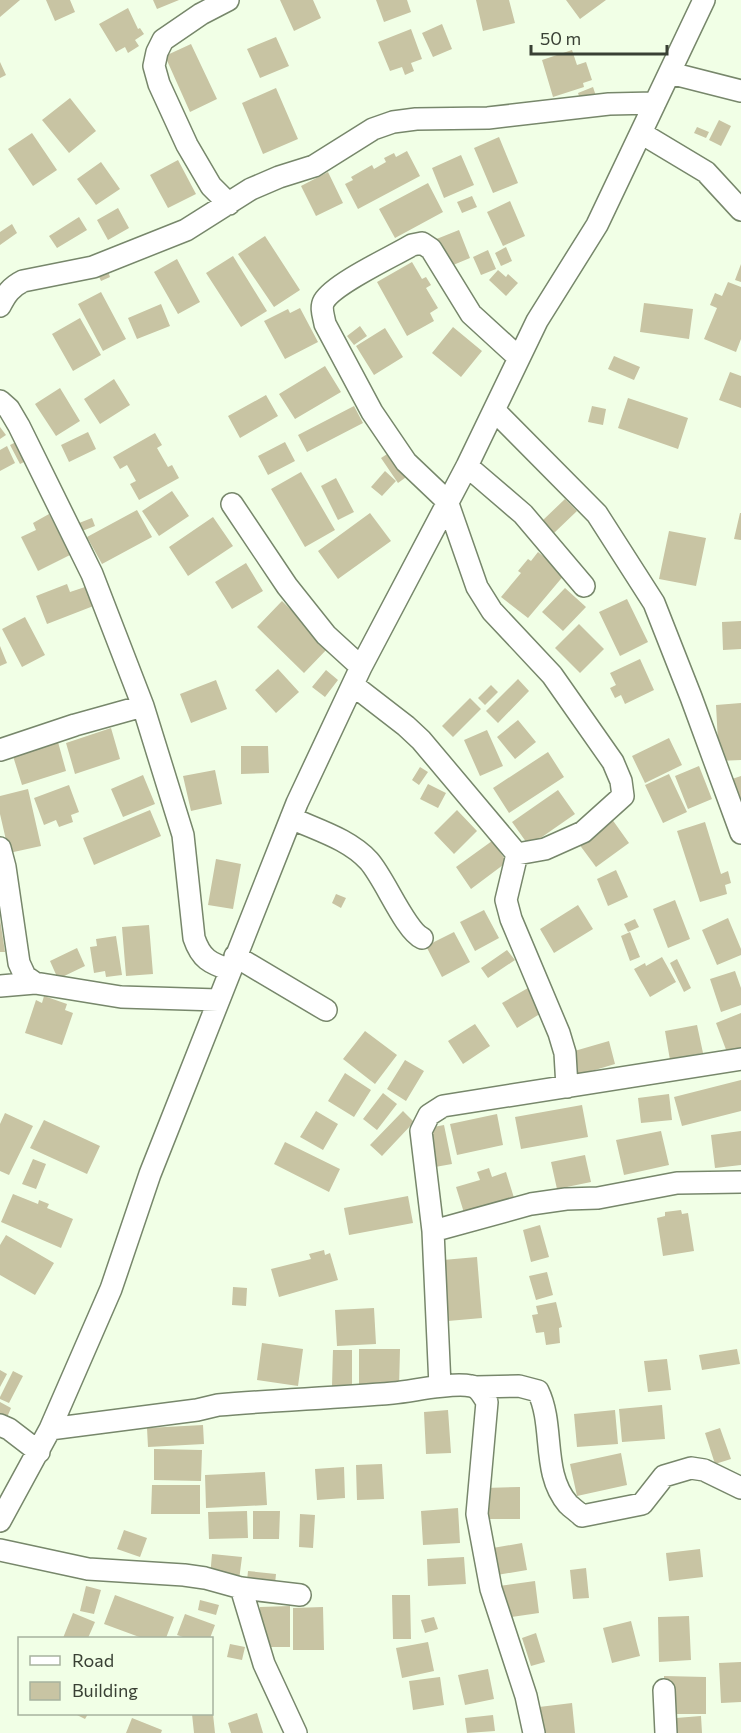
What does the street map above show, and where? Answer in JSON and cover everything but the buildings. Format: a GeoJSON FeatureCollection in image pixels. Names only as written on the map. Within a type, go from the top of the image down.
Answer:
{"type":"FeatureCollection","features":[{"type":"Feature","properties":{"kind":"street"},"geometry":{"type":"LineString","coordinates":[[228,0],[201,14],[163,40],[154,66],[159,84],[187,145],[211,186],[229,204]]}},
{"type":"Feature","properties":{"kind":"street"},"geometry":{"type":"LineString","coordinates":[[0,1521],[50,1429],[111,1288],[150,1174],[291,818],[357,676],[467,466],[518,357],[537,321],[597,225],[704,0]]}},
{"type":"Feature","properties":{"kind":"street"},"geometry":{"type":"LineString","coordinates":[[669,73],[741,91]]}},
{"type":"Feature","properties":{"kind":"street"},"geometry":{"type":"LineString","coordinates":[[0,306],[6,293],[7,282],[93,267],[186,230],[251,189],[314,166],[373,129],[393,122],[416,119],[488,118],[609,104],[655,104]]}},
{"type":"Feature","properties":{"kind":"street"},"geometry":{"type":"LineString","coordinates":[[641,133],[706,172],[741,210]]}},
{"type":"Feature","properties":{"kind":"street"},"geometry":{"type":"LineString","coordinates":[[517,854],[544,849],[583,832],[623,796],[621,781],[613,762],[552,675],[492,611],[482,596],[463,552],[447,501],[406,462],[372,412],[325,324],[322,309],[324,301],[338,287],[412,245],[422,243],[431,249],[471,314],[518,357]]}},
{"type":"Feature","properties":{"kind":"street"},"geometry":{"type":"LineString","coordinates":[[0,401],[9,409],[19,426],[92,573],[143,706],[183,835],[194,938],[198,950],[209,962],[233,963],[327,1010]]}},
{"type":"Feature","properties":{"kind":"street"},"geometry":{"type":"LineString","coordinates":[[494,410],[597,514],[654,603],[741,833]]}},
{"type":"Feature","properties":{"kind":"street"},"geometry":{"type":"LineString","coordinates":[[467,466],[523,514],[584,586]]}},
{"type":"Feature","properties":{"kind":"street"},"geometry":{"type":"LineString","coordinates":[[232,504],[286,586],[357,676],[421,740],[517,854]]}},
{"type":"Feature","properties":{"kind":"street"},"geometry":{"type":"LineString","coordinates":[[0,750],[75,725],[143,706]]}},
{"type":"Feature","properties":{"kind":"street"},"geometry":{"type":"LineString","coordinates":[[291,818],[353,847],[369,862],[410,928],[422,938]]}},
{"type":"Feature","properties":{"kind":"street"},"geometry":{"type":"LineString","coordinates":[[0,848],[5,867],[19,963],[25,976],[35,983]]}},
{"type":"Feature","properties":{"kind":"street"},"geometry":{"type":"LineString","coordinates":[[517,854],[506,900],[511,919],[559,1033],[565,1053],[567,1087]]}},
{"type":"Feature","properties":{"kind":"street"},"geometry":{"type":"LineString","coordinates":[[0,986],[35,983],[121,997],[218,1000]]}},
{"type":"Feature","properties":{"kind":"street"},"geometry":{"type":"LineString","coordinates":[[440,1386],[433,1231],[421,1131],[429,1115],[443,1106],[741,1059]]}},
{"type":"Feature","properties":{"kind":"street"},"geometry":{"type":"LineString","coordinates":[[433,1231],[531,1204],[566,1199],[598,1198],[677,1183],[741,1182]]}},
{"type":"Feature","properties":{"kind":"street"},"geometry":{"type":"LineString","coordinates":[[50,1429],[197,1410],[218,1405],[381,1394],[440,1386],[519,1386],[538,1391],[544,1404],[551,1467],[567,1503],[582,1516],[642,1504],[664,1476],[692,1468],[704,1470],[741,1488]]}},
{"type":"Feature","properties":{"kind":"street"},"geometry":{"type":"LineString","coordinates":[[477,1387],[487,1402],[477,1514],[491,1589],[526,1696],[534,1733]]}},
{"type":"Feature","properties":{"kind":"street"},"geometry":{"type":"LineString","coordinates":[[0,1425],[9,1429],[39,1452]]}},
{"type":"Feature","properties":{"kind":"street"},"geometry":{"type":"LineString","coordinates":[[0,1550],[88,1569],[184,1575],[241,1588],[300,1595]]}},
{"type":"Feature","properties":{"kind":"street"},"geometry":{"type":"LineString","coordinates":[[241,1588],[264,1664],[296,1733]]}},
{"type":"Feature","properties":{"kind":"street"},"geometry":{"type":"LineString","coordinates":[[664,1690],[666,1733]]}}]}
